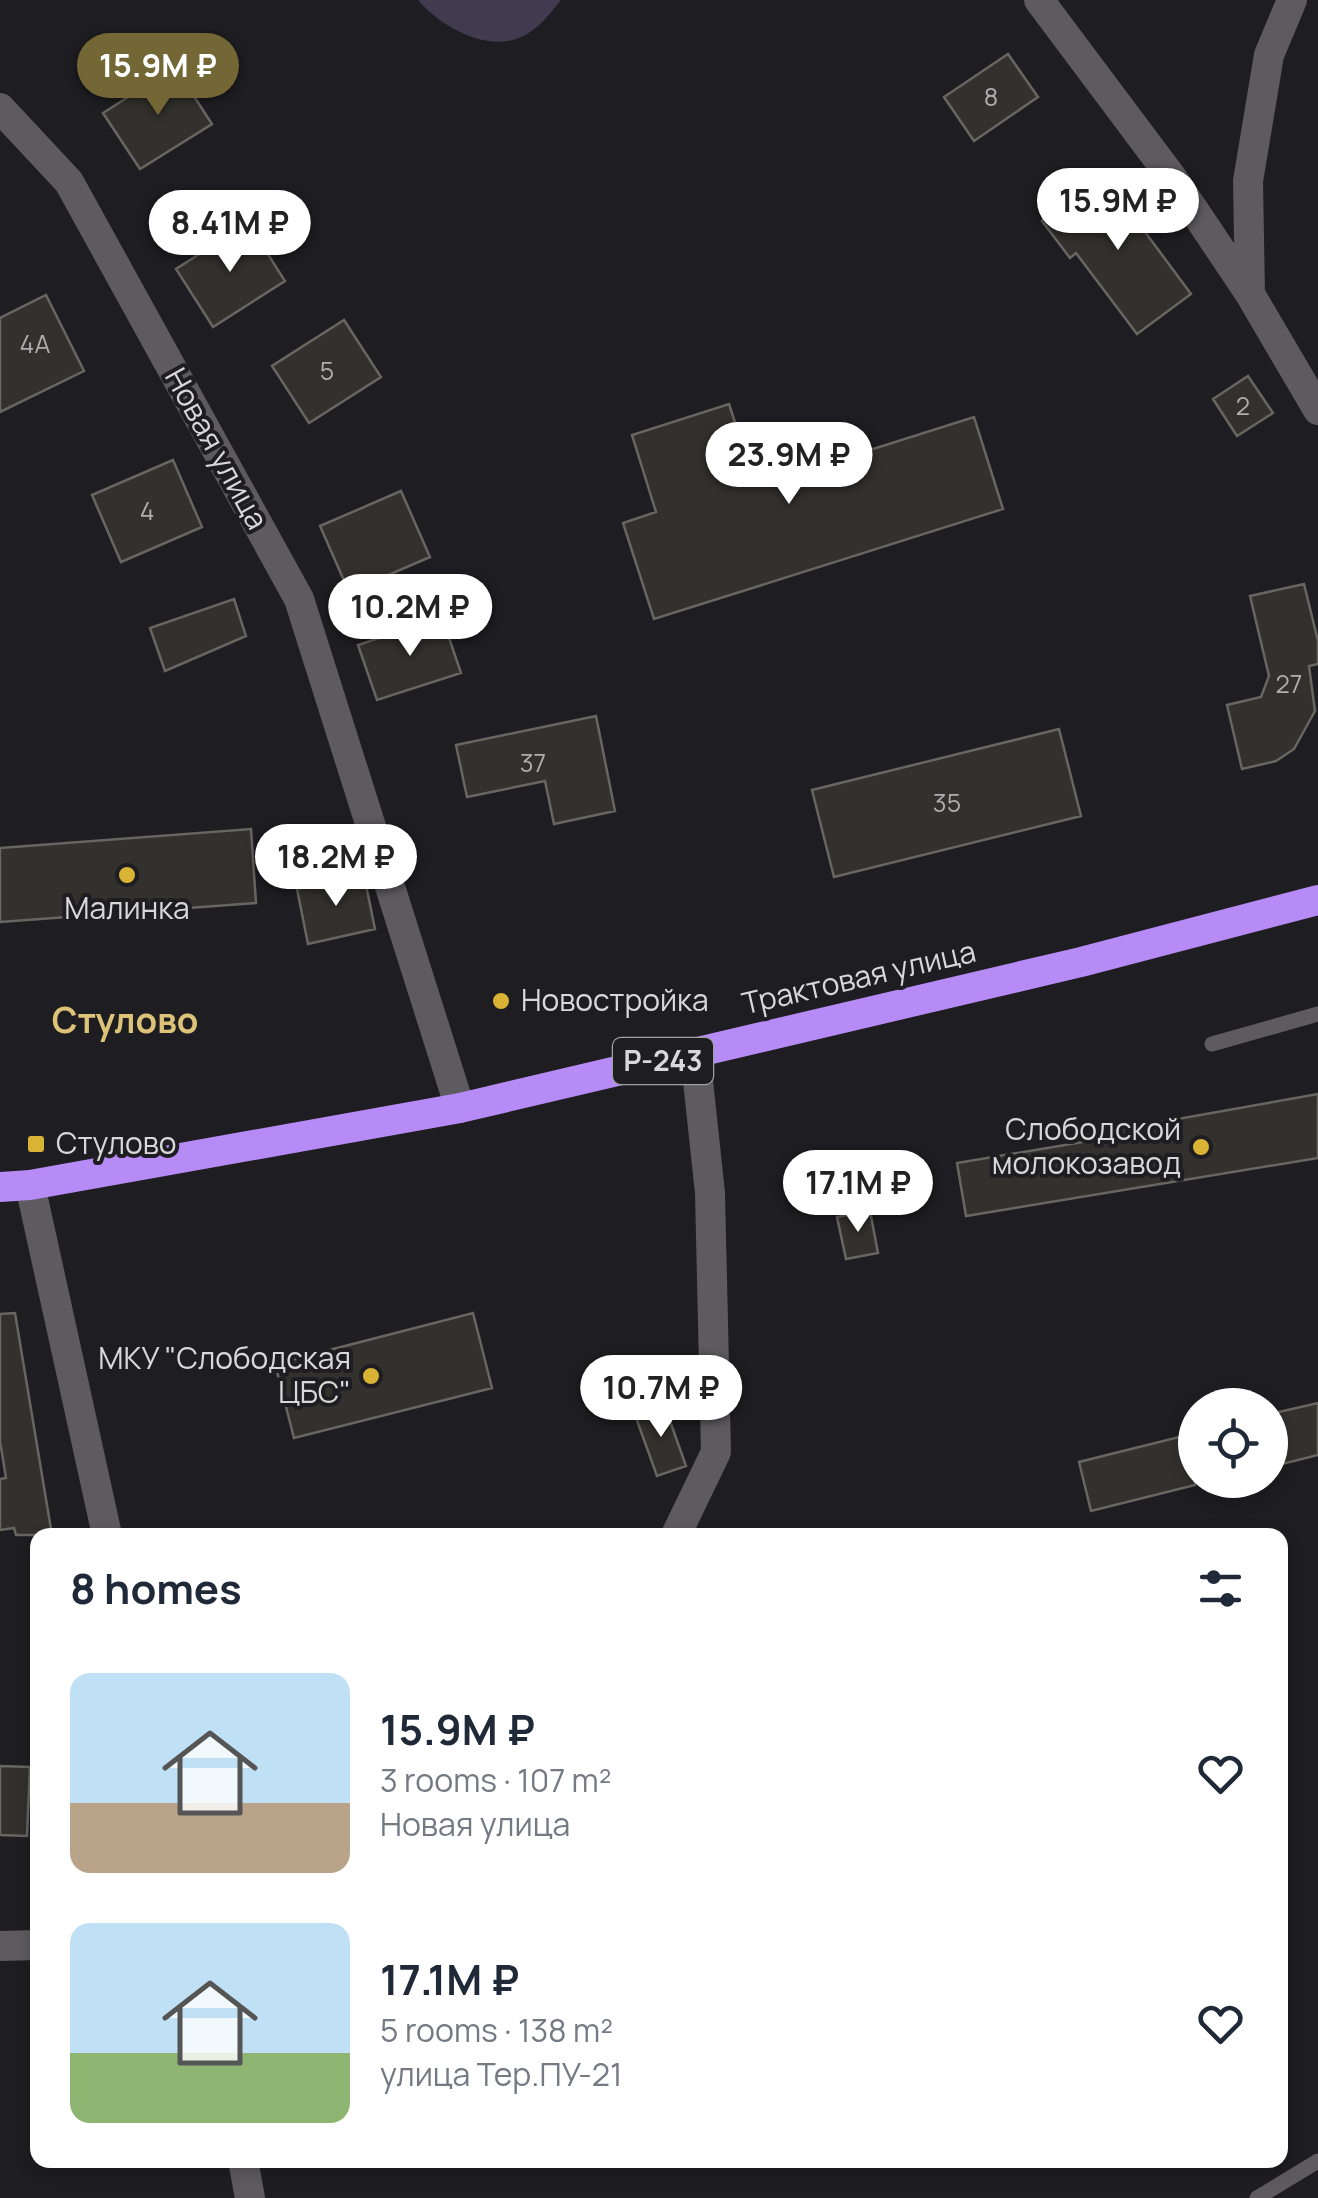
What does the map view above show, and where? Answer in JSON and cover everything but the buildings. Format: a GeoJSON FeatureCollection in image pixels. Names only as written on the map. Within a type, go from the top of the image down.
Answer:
{"type":"FeatureCollection","features":[{"type":"Feature","properties":{"kind":"highway","name":"Трактовая улица"},"geometry":{"type":"LineString","coordinates":[[15,1186],[460,1108],[1081,962],[1318,900]]}},
{"type":"Feature","properties":{"kind":"street"},"geometry":{"type":"LineString","coordinates":[[1039,0],[1173,179],[1250,294],[1318,410]]}},
{"type":"Feature","properties":{"kind":"street"},"geometry":{"type":"LineString","coordinates":[[1250,294],[1248,181],[1268,56],[1292,0]]}},
{"type":"Feature","properties":{"kind":"street","name":"Новая улица"},"geometry":{"type":"LineString","coordinates":[[0,108],[70,182],[299,599],[460,1108]]}},
{"type":"Feature","properties":{"kind":"street"},"geometry":{"type":"LineString","coordinates":[[679,1528],[716,1452],[710,1193],[694,1053]]}},
{"type":"Feature","properties":{"kind":"street"},"geometry":{"type":"LineString","coordinates":[[15,1186],[105,1528]]}},
{"type":"Feature","properties":{"kind":"street"},"geometry":{"type":"LineString","coordinates":[[0,1946],[30,1945]]}},
{"type":"Feature","properties":{"kind":"street"},"geometry":{"type":"LineString","coordinates":[[244,2168],[250,2198]]}},
{"type":"Feature","properties":{"kind":"lane"},"geometry":{"type":"LineString","coordinates":[[1212,1044],[1318,1014]]}},
{"type":"Feature","properties":{"kind":"lane"},"geometry":{"type":"LineString","coordinates":[[1257,2198],[1318,2161]]}},
{"type":"Feature","properties":{"kind":"shaded area"},"geometry":{"type":"Polygon","coordinates":[[[418,0],[561,0],[525,35],[492,41],[450,27],[418,0]]]}},
{"type":"Feature","properties":{"kind":"place","name":"Малинка"},"geometry":{"type":"Point","coordinates":[127,875]}},
{"type":"Feature","properties":{"kind":"place","name":"Новостройка"},"geometry":{"type":"Point","coordinates":[501,1001]}},
{"type":"Feature","properties":{"kind":"place","name":"Стулово"},"geometry":{"type":"Point","coordinates":[36,1144]}},
{"type":"Feature","properties":{"kind":"place","name":"Слободской молокозавод"},"geometry":{"type":"Point","coordinates":[1201,1147]}},
{"type":"Feature","properties":{"kind":"place","name":"МКУ \"Слободская ЦБС\""},"geometry":{"type":"Point","coordinates":[371,1376]}},
{"type":"Feature","properties":{"kind":"district","name":"Стулово"},"geometry":{"type":"Point","coordinates":[125,1021]}}]}
